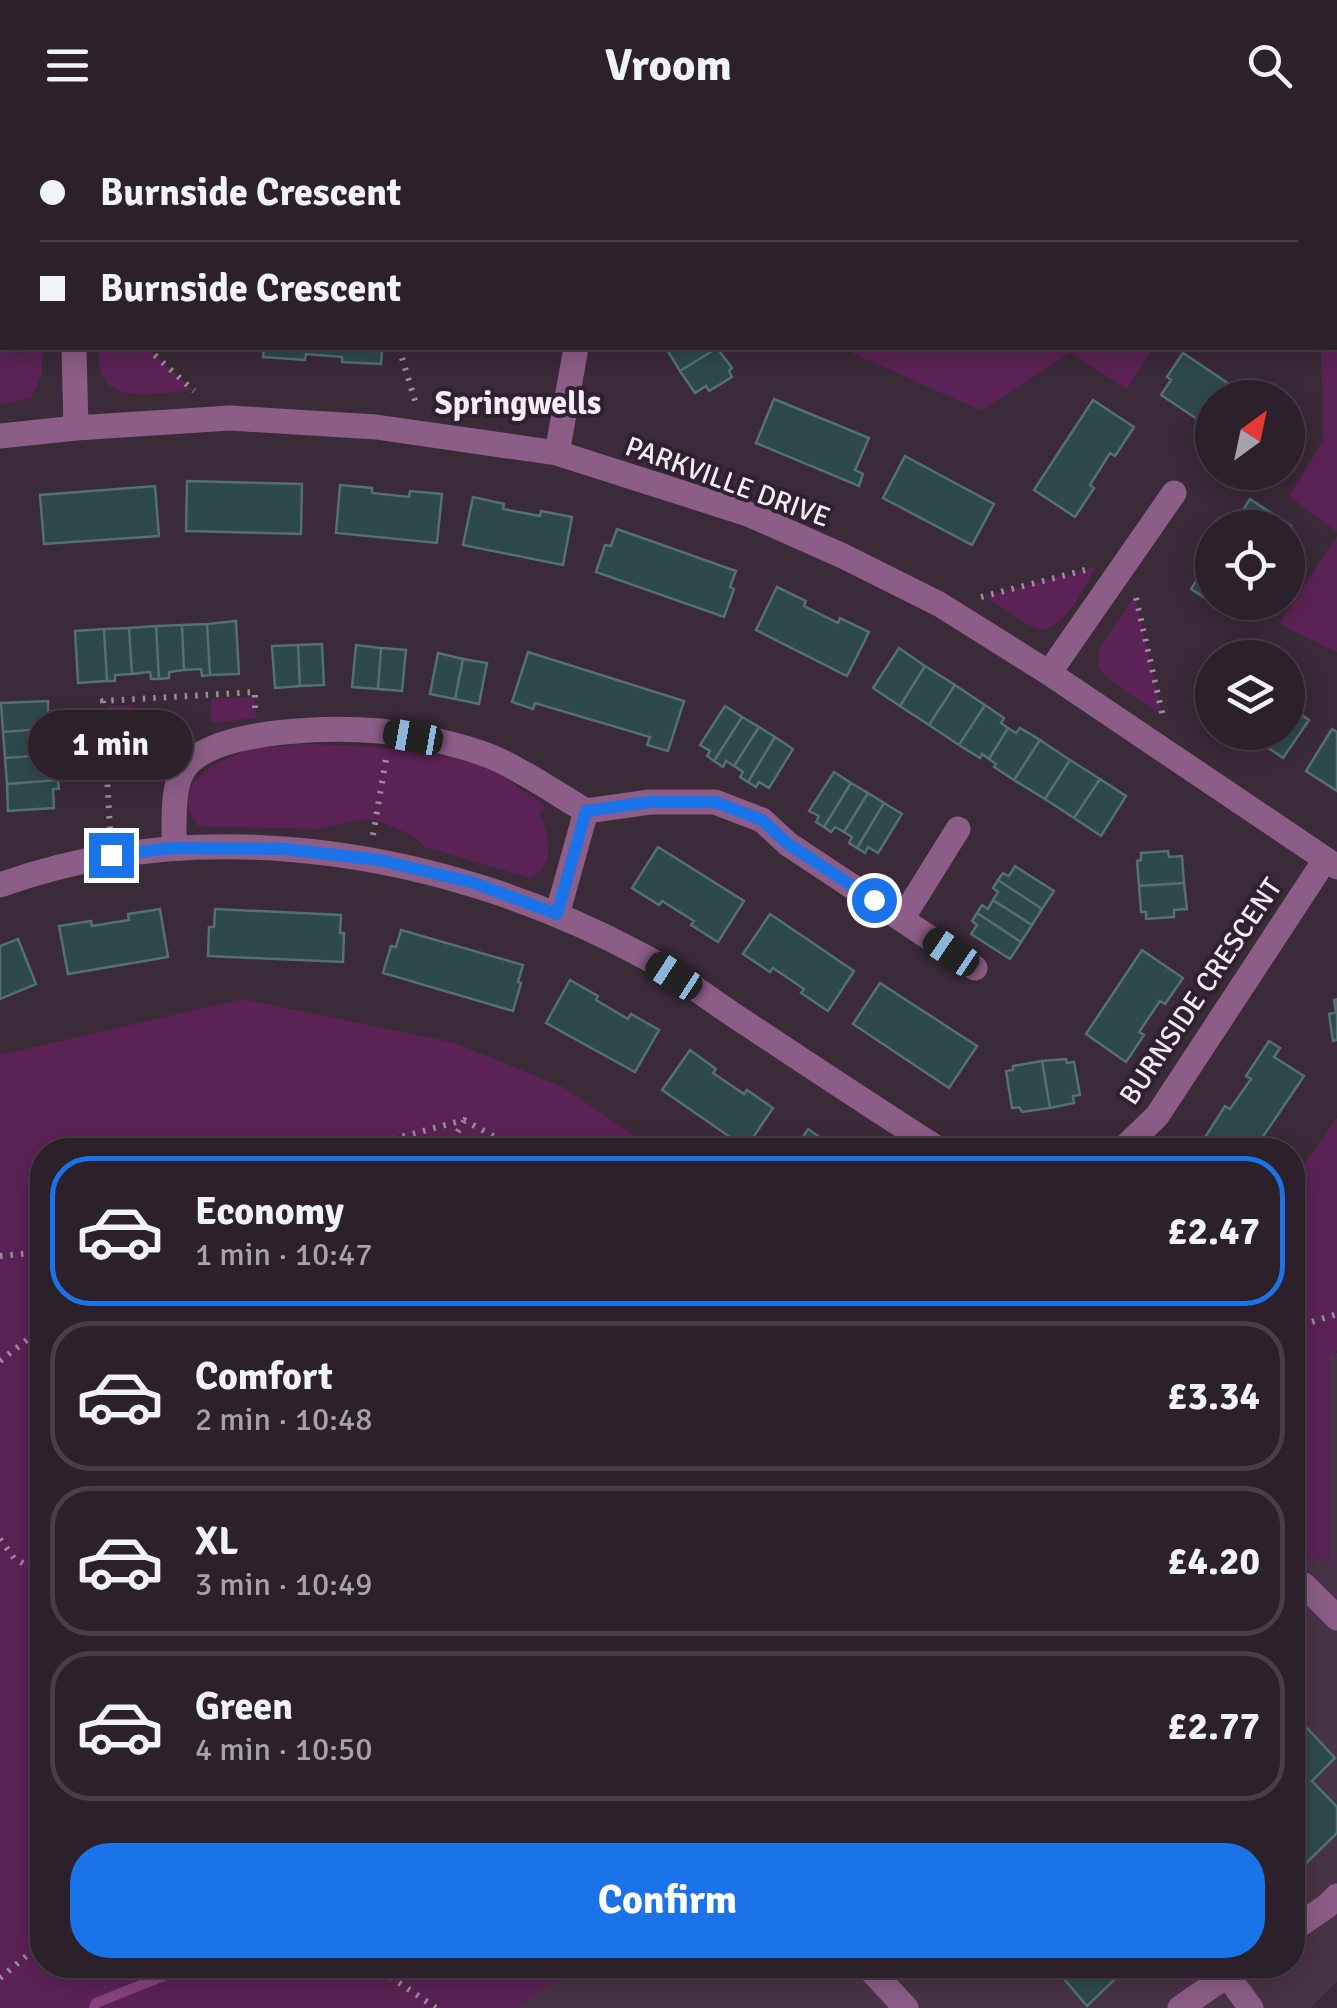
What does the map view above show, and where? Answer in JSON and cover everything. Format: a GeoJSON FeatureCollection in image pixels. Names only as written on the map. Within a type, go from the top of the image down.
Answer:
{"type":"FeatureCollection","features":[{"type":"Feature","properties":{"kind":"street"},"geometry":{"type":"LineString","coordinates":[[74,350],[76,428]]}},
{"type":"Feature","properties":{"kind":"street"},"geometry":{"type":"LineString","coordinates":[[557,452],[576,350]]}},
{"type":"Feature","properties":{"kind":"street","name":"PARKVILLE DRIVE"},"geometry":{"type":"LineString","coordinates":[[0,436],[223,418],[376,426],[557,452],[748,514],[943,606],[1331,863]]}},
{"type":"Feature","properties":{"kind":"street"},"geometry":{"type":"LineString","coordinates":[[1049,673],[1174,493]]}},
{"type":"Feature","properties":{"kind":"street"},"geometry":{"type":"LineString","coordinates":[[174,848],[177,785],[187,765],[207,752],[237,740],[275,732],[390,733],[491,757],[586,811],[650,802],[715,802],[762,820],[788,844],[976,968]]}},
{"type":"Feature","properties":{"kind":"street"},"geometry":{"type":"LineString","coordinates":[[557,914],[586,811]]}},
{"type":"Feature","properties":{"kind":"street"},"geometry":{"type":"LineString","coordinates":[[902,919],[958,829]]}},
{"type":"Feature","properties":{"kind":"street"},"geometry":{"type":"LineString","coordinates":[[0,885],[111,855],[174,848],[285,849],[369,859],[471,882],[557,914],[645,957],[922,1138]]}},
{"type":"Feature","properties":{"kind":"street","name":"BURNSIDE CRESCENT"},"geometry":{"type":"LineString","coordinates":[[1132,1138],[1157,1116],[1331,863]]}},
{"type":"Feature","properties":{"kind":"street"},"geometry":{"type":"LineString","coordinates":[[1305,1586],[1337,1618]]}},
{"type":"Feature","properties":{"kind":"street"},"geometry":{"type":"LineString","coordinates":[[1305,1921],[1337,1896]]}},
{"type":"Feature","properties":{"kind":"street"},"geometry":{"type":"LineString","coordinates":[[878,1978],[906,2008]]}},
{"type":"Feature","properties":{"kind":"street"},"geometry":{"type":"LineString","coordinates":[[1181,2008],[1223,1978]]}},
{"type":"Feature","properties":{"kind":"street"},"geometry":{"type":"LineString","coordinates":[[1238,1978],[1252,2008]]}},
{"type":"Feature","properties":{"kind":"path"},"geometry":{"type":"LineString","coordinates":[[149,350],[223,418]]}},
{"type":"Feature","properties":{"kind":"path"},"geometry":{"type":"LineString","coordinates":[[400,350],[425,434]]}},
{"type":"Feature","properties":{"kind":"path"},"geometry":{"type":"LineString","coordinates":[[943,606],[1128,560],[1172,758]]}},
{"type":"Feature","properties":{"kind":"path"},"geometry":{"type":"LineString","coordinates":[[111,855],[103,701],[254,692],[256,736]]}},
{"type":"Feature","properties":{"kind":"path"},"geometry":{"type":"LineString","coordinates":[[369,859],[390,733]]}},
{"type":"Feature","properties":{"kind":"path"},"geometry":{"type":"LineString","coordinates":[[397,1138],[464,1120],[496,1138]]}},
{"type":"Feature","properties":{"kind":"path"},"geometry":{"type":"LineString","coordinates":[[454,1138],[464,1120]]}},
{"type":"Feature","properties":{"kind":"path"},"geometry":{"type":"LineString","coordinates":[[0,1256],[30,1253]]}},
{"type":"Feature","properties":{"kind":"path"},"geometry":{"type":"LineString","coordinates":[[1305,1324],[1337,1314]]}},
{"type":"Feature","properties":{"kind":"path"},"geometry":{"type":"LineString","coordinates":[[0,1361],[30,1337]]}},
{"type":"Feature","properties":{"kind":"path"},"geometry":{"type":"LineString","coordinates":[[0,1540],[14,1558],[30,1567]]}},
{"type":"Feature","properties":{"kind":"path"},"geometry":{"type":"LineString","coordinates":[[0,1560],[14,1558]]}},
{"type":"Feature","properties":{"kind":"path"},"geometry":{"type":"LineString","coordinates":[[0,1978],[30,1952]]}},
{"type":"Feature","properties":{"kind":"path"},"geometry":{"type":"LineString","coordinates":[[392,1978],[436,2008]]}},
{"type":"Feature","properties":{"kind":"shaded area"},"geometry":{"type":"Polygon","coordinates":[[[0,350],[42,350],[42,373],[31,398],[0,405],[0,350]]]}},
{"type":"Feature","properties":{"kind":"shaded area"},"geometry":{"type":"Polygon","coordinates":[[[98,350],[149,350],[193,390],[128,393],[107,383],[98,350]]]}},
{"type":"Feature","properties":{"kind":"shaded area"},"geometry":{"type":"Polygon","coordinates":[[[845,350],[1152,350],[1127,389],[1070,353],[982,411],[845,350]]]}},
{"type":"Feature","properties":{"kind":"shaded area"},"geometry":{"type":"Polygon","coordinates":[[[1321,350],[1337,350],[1337,532],[1289,496],[1293,490],[1305,490],[1305,470],[1323,440],[1321,350]]]}},
{"type":"Feature","properties":{"kind":"shaded area"},"geometry":{"type":"Polygon","coordinates":[[[1337,536],[1337,652],[1279,624],[1282,620],[1305,620],[1305,585],[1337,536]]]}},
{"type":"Feature","properties":{"kind":"shaded area"},"geometry":{"type":"Polygon","coordinates":[[[1096,567],[1073,606],[1048,628],[1026,623],[985,596],[1096,567]]]}},
{"type":"Feature","properties":{"kind":"shaded area"},"geometry":{"type":"Polygon","coordinates":[[[1135,595],[1162,715],[1113,682],[1098,665],[1100,647],[1135,595]]]}},
{"type":"Feature","properties":{"kind":"shaded area"},"geometry":{"type":"Polygon","coordinates":[[[255,697],[256,718],[211,723],[211,699],[255,697]]]}},
{"type":"Feature","properties":{"kind":"shaded area"},"geometry":{"type":"Polygon","coordinates":[[[134,705],[135,731],[108,734],[107,706],[134,705]]]}},
{"type":"Feature","properties":{"kind":"shaded area"},"geometry":{"type":"Polygon","coordinates":[[[256,745],[426,752],[499,772],[545,807],[539,813],[548,848],[544,866],[530,878],[425,847],[411,835],[369,819],[319,829],[198,826],[187,806],[188,794],[193,783],[210,767],[256,745]]]}},
{"type":"Feature","properties":{"kind":"shaded area"},"geometry":{"type":"Polygon","coordinates":[[[243,999],[455,1043],[563,1087],[638,1138],[30,1138],[30,1978],[561,1978],[514,2008],[0,2008],[0,1055],[243,999]]]}},
{"type":"Feature","properties":{"kind":"shaded area"},"geometry":{"type":"Polygon","coordinates":[[[1337,1118],[1337,1351],[1330,1354],[1330,1561],[1305,1558],[1305,1163],[1337,1118]]]}},
{"type":"Feature","properties":{"kind":"shaded area"},"geometry":{"type":"Polygon","coordinates":[[[1330,1353],[1337,1353],[1337,1982],[1310,2008],[514,2008],[561,1978],[1305,1978],[1305,1558],[1330,1561],[1330,1353]]]}},
{"type":"Feature","properties":{"kind":"building"},"geometry":{"type":"Polygon","coordinates":[[[264,350],[382,351],[381,364],[342,362],[342,357],[306,354],[305,360],[263,357],[264,350]]]}},
{"type":"Feature","properties":{"kind":"building"},"geometry":{"type":"Polygon","coordinates":[[[667,350],[714,350],[680,371],[667,350]]]}},
{"type":"Feature","properties":{"kind":"building"},"geometry":{"type":"Polygon","coordinates":[[[718,350],[732,368],[732,377],[709,391],[706,386],[695,393],[680,371],[718,350]]]}},
{"type":"Feature","properties":{"kind":"building"},"geometry":{"type":"Polygon","coordinates":[[[1183,353],[1223,380],[1195,380],[1195,418],[1161,395],[1171,380],[1167,377],[1183,353]]]}},
{"type":"Feature","properties":{"kind":"building"},"geometry":{"type":"Polygon","coordinates":[[[774,399],[869,438],[855,470],[863,474],[859,486],[756,443],[774,399]]]}},
{"type":"Feature","properties":{"kind":"building"},"geometry":{"type":"Polygon","coordinates":[[[1093,400],[1134,427],[1115,456],[1110,453],[1075,517],[1034,490],[1093,400]]]}},
{"type":"Feature","properties":{"kind":"building"},"geometry":{"type":"Polygon","coordinates":[[[905,456],[994,504],[972,545],[883,498],[905,456]]]}},
{"type":"Feature","properties":{"kind":"building"},"geometry":{"type":"Polygon","coordinates":[[[187,481],[302,484],[301,534],[186,531],[187,481]]]}},
{"type":"Feature","properties":{"kind":"building"},"geometry":{"type":"Polygon","coordinates":[[[340,485],[409,497],[410,491],[442,494],[437,543],[336,533],[340,485]]]}},
{"type":"Feature","properties":{"kind":"building"},"geometry":{"type":"Polygon","coordinates":[[[155,486],[159,536],[44,544],[40,495],[155,486]]]}},
{"type":"Feature","properties":{"kind":"building"},"geometry":{"type":"Polygon","coordinates":[[[473,497],[504,504],[503,509],[572,517],[563,565],[463,545],[473,497]]]}},
{"type":"Feature","properties":{"kind":"building"},"geometry":{"type":"Polygon","coordinates":[[[1250,499],[1267,510],[1243,510],[1250,499]]]}},
{"type":"Feature","properties":{"kind":"building"},"geometry":{"type":"Polygon","coordinates":[[[617,529],[736,571],[724,617],[596,572],[605,545],[611,546],[617,529]]]}},
{"type":"Feature","properties":{"kind":"building"},"geometry":{"type":"Polygon","coordinates":[[[777,587],[838,623],[840,618],[869,632],[847,676],[756,630],[777,587]]]}},
{"type":"Feature","properties":{"kind":"building"},"geometry":{"type":"Polygon","coordinates":[[[236,621],[239,674],[210,675],[207,624],[236,621]]]}},
{"type":"Feature","properties":{"kind":"building"},"geometry":{"type":"Polygon","coordinates":[[[207,624],[210,675],[202,676],[201,669],[184,670],[182,625],[207,624]]]}},
{"type":"Feature","properties":{"kind":"building"},"geometry":{"type":"Polygon","coordinates":[[[182,625],[184,670],[169,672],[169,678],[159,679],[156,626],[182,625]]]}},
{"type":"Feature","properties":{"kind":"building"},"geometry":{"type":"Polygon","coordinates":[[[156,626],[159,679],[151,679],[150,672],[132,674],[129,628],[156,626]]]}},
{"type":"Feature","properties":{"kind":"building"},"geometry":{"type":"Polygon","coordinates":[[[129,628],[132,674],[115,675],[115,681],[107,681],[104,629],[129,628]]]}},
{"type":"Feature","properties":{"kind":"building"},"geometry":{"type":"Polygon","coordinates":[[[104,629],[107,681],[78,683],[75,631],[104,629]]]}},
{"type":"Feature","properties":{"kind":"building"},"geometry":{"type":"Polygon","coordinates":[[[322,644],[324,685],[300,686],[298,645],[322,644]]]}},
{"type":"Feature","properties":{"kind":"building"},"geometry":{"type":"Polygon","coordinates":[[[298,645],[300,686],[275,688],[272,646],[298,645]]]}},
{"type":"Feature","properties":{"kind":"building"},"geometry":{"type":"Polygon","coordinates":[[[356,645],[381,648],[378,689],[352,687],[356,645]]]}},
{"type":"Feature","properties":{"kind":"building"},"geometry":{"type":"Polygon","coordinates":[[[381,648],[406,650],[402,691],[378,689],[381,648]]]}},
{"type":"Feature","properties":{"kind":"building"},"geometry":{"type":"Polygon","coordinates":[[[899,648],[925,666],[900,706],[873,688],[899,648]]]}},
{"type":"Feature","properties":{"kind":"building"},"geometry":{"type":"Polygon","coordinates":[[[528,652],[684,701],[668,751],[647,745],[650,737],[535,703],[533,709],[512,702],[528,652]]]}},
{"type":"Feature","properties":{"kind":"building"},"geometry":{"type":"Polygon","coordinates":[[[438,653],[463,659],[455,699],[430,694],[438,653]]]}},
{"type":"Feature","properties":{"kind":"building"},"geometry":{"type":"Polygon","coordinates":[[[463,659],[487,663],[479,704],[455,699],[463,659]]]}},
{"type":"Feature","properties":{"kind":"building"},"geometry":{"type":"Polygon","coordinates":[[[925,666],[955,685],[929,725],[900,706],[925,666]]]}},
{"type":"Feature","properties":{"kind":"building"},"geometry":{"type":"Polygon","coordinates":[[[955,685],[985,705],[959,745],[929,725],[955,685]]]}},
{"type":"Feature","properties":{"kind":"building"},"geometry":{"type":"Polygon","coordinates":[[[48,701],[48,719],[55,719],[55,728],[3,732],[1,703],[48,701]]]}},
{"type":"Feature","properties":{"kind":"building"},"geometry":{"type":"Polygon","coordinates":[[[985,705],[1004,718],[1001,723],[1008,728],[989,759],[959,745],[985,705]]]}},
{"type":"Feature","properties":{"kind":"building"},"geometry":{"type":"Polygon","coordinates":[[[725,706],[742,717],[714,761],[707,756],[710,751],[700,745],[725,706]]]}},
{"type":"Feature","properties":{"kind":"building"},"geometry":{"type":"Polygon","coordinates":[[[742,717],[759,727],[734,766],[726,761],[723,767],[714,761],[742,717]]]}},
{"type":"Feature","properties":{"kind":"building"},"geometry":{"type":"Polygon","coordinates":[[[759,727],[775,737],[748,782],[734,766],[759,727]]]}},
{"type":"Feature","properties":{"kind":"building"},"geometry":{"type":"Polygon","coordinates":[[[55,728],[55,738],[49,738],[50,755],[5,758],[3,732],[55,728]]]}},
{"type":"Feature","properties":{"kind":"building"},"geometry":{"type":"Polygon","coordinates":[[[1008,728],[1016,733],[1020,728],[1040,740],[1014,780],[989,759],[1008,728]]]}},
{"type":"Feature","properties":{"kind":"building"},"geometry":{"type":"Polygon","coordinates":[[[1332,729],[1337,732],[1337,791],[1306,771],[1332,729]]]}},
{"type":"Feature","properties":{"kind":"building"},"geometry":{"type":"Polygon","coordinates":[[[775,737],[793,749],[769,788],[759,782],[756,787],[748,782],[775,737]]]}},
{"type":"Feature","properties":{"kind":"building"},"geometry":{"type":"Polygon","coordinates":[[[1040,740],[1070,760],[1045,799],[1014,780],[1040,740]]]}},
{"type":"Feature","properties":{"kind":"building"},"geometry":{"type":"Polygon","coordinates":[[[1271,750],[1288,750],[1283,758],[1271,750]]]}},
{"type":"Feature","properties":{"kind":"building"},"geometry":{"type":"Polygon","coordinates":[[[50,755],[51,771],[58,770],[58,780],[7,784],[5,758],[50,755]]]}},
{"type":"Feature","properties":{"kind":"building"},"geometry":{"type":"Polygon","coordinates":[[[1070,760],[1100,779],[1074,818],[1045,799],[1070,760]]]}},
{"type":"Feature","properties":{"kind":"building"},"geometry":{"type":"Polygon","coordinates":[[[834,772],[851,783],[824,827],[816,822],[819,816],[809,811],[834,772]]]}},
{"type":"Feature","properties":{"kind":"building"},"geometry":{"type":"Polygon","coordinates":[[[1100,779],[1126,796],[1101,836],[1074,818],[1100,779]]]}},
{"type":"Feature","properties":{"kind":"building"},"geometry":{"type":"Polygon","coordinates":[[[58,780],[59,789],[53,789],[54,808],[8,811],[7,784],[58,780]]]}},
{"type":"Feature","properties":{"kind":"building"},"geometry":{"type":"Polygon","coordinates":[[[851,783],[868,793],[844,832],[835,827],[831,832],[824,827],[851,783]]]}},
{"type":"Feature","properties":{"kind":"building"},"geometry":{"type":"Polygon","coordinates":[[[868,793],[884,803],[857,848],[849,843],[852,837],[844,832],[868,793]]]}},
{"type":"Feature","properties":{"kind":"building"},"geometry":{"type":"Polygon","coordinates":[[[884,803],[902,814],[878,853],[868,847],[865,853],[857,848],[884,803]]]}},
{"type":"Feature","properties":{"kind":"building"},"geometry":{"type":"Polygon","coordinates":[[[658,847],[744,901],[718,942],[691,925],[694,921],[632,888],[658,847]]]}},
{"type":"Feature","properties":{"kind":"building"},"geometry":{"type":"Polygon","coordinates":[[[1168,851],[1169,857],[1182,856],[1184,883],[1139,886],[1137,861],[1141,860],[1141,853],[1168,851]]]}},
{"type":"Feature","properties":{"kind":"building"},"geometry":{"type":"Polygon","coordinates":[[[1015,866],[1054,891],[1042,909],[998,880],[1003,873],[1009,876],[1015,866]]]}},
{"type":"Feature","properties":{"kind":"building"},"geometry":{"type":"Polygon","coordinates":[[[998,880],[1042,909],[1032,925],[993,900],[998,880]]]}},
{"type":"Feature","properties":{"kind":"building"},"geometry":{"type":"Polygon","coordinates":[[[1184,883],[1187,909],[1174,910],[1174,917],[1146,919],[1146,912],[1141,912],[1139,886],[1184,883]]]}},
{"type":"Feature","properties":{"kind":"building"},"geometry":{"type":"Polygon","coordinates":[[[993,900],[1032,925],[1021,942],[977,913],[982,905],[988,909],[993,900]]]}},
{"type":"Feature","properties":{"kind":"building"},"geometry":{"type":"Polygon","coordinates":[[[160,909],[168,957],[68,974],[59,926],[129,920],[128,914],[160,909]]]}},
{"type":"Feature","properties":{"kind":"building"},"geometry":{"type":"Polygon","coordinates":[[[215,909],[341,915],[343,962],[208,956],[209,927],[214,927],[215,909]]]}},
{"type":"Feature","properties":{"kind":"building"},"geometry":{"type":"Polygon","coordinates":[[[977,913],[1021,942],[1010,959],[971,934],[977,925],[972,921],[977,913]]]}},
{"type":"Feature","properties":{"kind":"building"},"geometry":{"type":"Polygon","coordinates":[[[770,914],[854,971],[828,1011],[773,968],[770,972],[743,954],[770,914]]]}},
{"type":"Feature","properties":{"kind":"building"},"geometry":{"type":"Polygon","coordinates":[[[401,930],[523,965],[513,1011],[383,973],[391,946],[396,947],[401,930]]]}},
{"type":"Feature","properties":{"kind":"building"},"geometry":{"type":"Polygon","coordinates":[[[18,939],[36,984],[0,999],[0,946],[18,939]]]}},
{"type":"Feature","properties":{"kind":"building"},"geometry":{"type":"Polygon","coordinates":[[[1142,950],[1183,978],[1165,1004],[1160,1001],[1139,1032],[1144,1035],[1126,1062],[1086,1034],[1142,950]]]}},
{"type":"Feature","properties":{"kind":"building"},"geometry":{"type":"Polygon","coordinates":[[[570,980],[628,1019],[631,1014],[659,1030],[635,1072],[546,1023],[570,980]]]}},
{"type":"Feature","properties":{"kind":"building"},"geometry":{"type":"Polygon","coordinates":[[[880,983],[977,1046],[949,1088],[853,1024],[880,983]]]}},
{"type":"Feature","properties":{"kind":"building"},"geometry":{"type":"Polygon","coordinates":[[[1337,999],[1337,1040],[1333,1041],[1329,1014],[1336,1012],[1337,999]]]}},
{"type":"Feature","properties":{"kind":"building"},"geometry":{"type":"Polygon","coordinates":[[[1269,1041],[1280,1048],[1274,1057],[1304,1076],[1262,1138],[1205,1138],[1225,1106],[1230,1109],[1251,1079],[1246,1076],[1269,1041]]]}},
{"type":"Feature","properties":{"kind":"building"},"geometry":{"type":"Polygon","coordinates":[[[690,1050],[716,1069],[713,1073],[773,1108],[753,1138],[732,1138],[662,1090],[690,1050]]]}},
{"type":"Feature","properties":{"kind":"building"},"geometry":{"type":"Polygon","coordinates":[[[1066,1059],[1067,1063],[1074,1062],[1080,1095],[1073,1096],[1074,1103],[1050,1108],[1042,1061],[1066,1059]]]}},
{"type":"Feature","properties":{"kind":"building"},"geometry":{"type":"Polygon","coordinates":[[[1042,1061],[1050,1108],[1022,1112],[1019,1107],[1012,1108],[1006,1071],[1042,1061]]]}},
{"type":"Feature","properties":{"kind":"building"},"geometry":{"type":"Polygon","coordinates":[[[808,1129],[821,1138],[802,1138],[808,1129]]]}},
{"type":"Feature","properties":{"kind":"building"},"geometry":{"type":"Polygon","coordinates":[[[1305,1726],[1335,1758],[1312,1781],[1337,1807],[1337,1833],[1305,1864],[1305,1726]]]}},
{"type":"Feature","properties":{"kind":"building"},"geometry":{"type":"Polygon","coordinates":[[[1063,1978],[1116,1978],[1087,2006],[1063,1978]]]}},
{"type":"Feature","properties":{"kind":"waterway"},"geometry":{"type":"LineString","coordinates":[[94,2008],[96,2003],[158,1978]]}},
{"type":"Feature","properties":{"kind":"district","name":"Springwells"},"geometry":{"type":"Point","coordinates":[518,403]}},
{"type":"Feature","properties":{"kind":"route"},"geometry":{"type":"LineString","coordinates":[[111,855],[174,848],[285,849],[379,860],[471,882],[557,914],[586,811],[650,802],[715,802],[762,820],[788,844],[874,900]]}}]}
